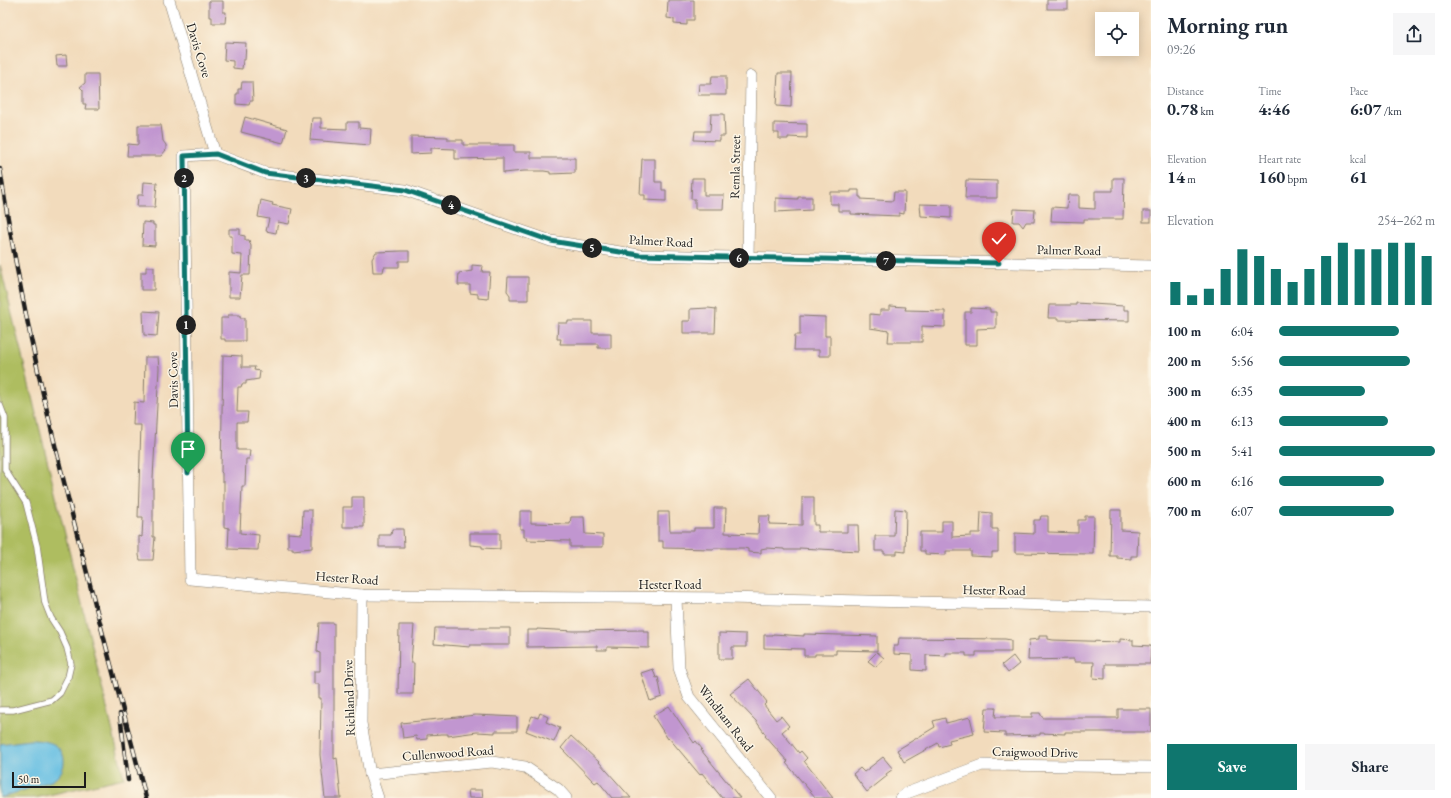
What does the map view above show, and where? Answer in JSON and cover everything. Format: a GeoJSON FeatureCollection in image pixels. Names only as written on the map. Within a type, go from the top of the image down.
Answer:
{"type":"FeatureCollection","features":[{"type":"Feature","properties":{"kind":"street","name":"Davis Cove"},"geometry":{"type":"LineString","coordinates":[[169,0],[216,154]]}},
{"type":"Feature","properties":{"kind":"street","name":"Remla Street"},"geometry":{"type":"LineString","coordinates":[[748,258],[751,76]]}},
{"type":"Feature","properties":{"kind":"street","name":"Palmer Road"},"geometry":{"type":"LineString","coordinates":[[184,156],[216,154],[265,173],[405,190],[551,241],[639,255],[1151,266]]}},
{"type":"Feature","properties":{"kind":"street","name":"Davis Cove"},"geometry":{"type":"LineString","coordinates":[[184,156],[190,579]]}},
{"type":"Feature","properties":{"kind":"street","name":"Hester Road"},"geometry":{"type":"LineString","coordinates":[[190,579],[362,595],[676,598],[1151,607]]}},
{"type":"Feature","properties":{"kind":"street","name":"Richland Drive"},"geometry":{"type":"LineString","coordinates":[[362,595],[361,723],[370,774],[378,798]]}},
{"type":"Feature","properties":{"kind":"street","name":"Windham Road"},"geometry":{"type":"LineString","coordinates":[[676,598],[679,668],[689,697],[771,798]]}},
{"type":"Feature","properties":{"kind":"street","name":"Cullenwood Road"},"geometry":{"type":"LineString","coordinates":[[370,774],[492,762],[525,767],[558,789],[566,798]]}},
{"type":"Feature","properties":{"kind":"street","name":"Craigwood Drive"},"geometry":{"type":"LineString","coordinates":[[901,798],[907,793],[982,765],[1151,767]]}},
{"type":"Feature","properties":{"kind":"lane"},"geometry":{"type":"LineString","coordinates":[[0,405],[5,418],[5,470],[26,503],[37,546],[45,603],[64,642],[71,664],[68,678],[60,693],[52,700],[13,710],[0,710]]}},
{"type":"Feature","properties":{"kind":"green space"},"geometry":{"type":"Polygon","coordinates":[[[0,265],[124,778],[35,798],[0,798],[0,265]]]}},
{"type":"Feature","properties":{"kind":"water"},"geometry":{"type":"Polygon","coordinates":[[[30,740],[55,745],[62,753],[64,758],[63,769],[56,778],[51,781],[0,798],[0,744],[30,740]]]}},
{"type":"Feature","properties":{"kind":"building"},"geometry":{"type":"Polygon","coordinates":[[[668,0],[694,0],[694,20],[687,20],[687,25],[674,24],[674,19],[667,18],[668,0]]]}},
{"type":"Feature","properties":{"kind":"building"},"geometry":{"type":"Polygon","coordinates":[[[1047,0],[1068,0],[1068,9],[1047,9],[1047,0]]]}},
{"type":"Feature","properties":{"kind":"building"},"geometry":{"type":"Polygon","coordinates":[[[209,1],[223,1],[223,12],[226,12],[225,23],[212,23],[212,17],[209,17],[209,1]]]}},
{"type":"Feature","properties":{"kind":"building"},"geometry":{"type":"Polygon","coordinates":[[[225,42],[246,43],[245,60],[243,60],[242,69],[233,68],[233,61],[224,60],[225,42]]]}},
{"type":"Feature","properties":{"kind":"building"},"geometry":{"type":"Polygon","coordinates":[[[66,55],[67,66],[57,66],[56,56],[66,55]]]}},
{"type":"Feature","properties":{"kind":"building"},"geometry":{"type":"Polygon","coordinates":[[[778,73],[792,73],[791,107],[776,106],[778,73]]]}},
{"type":"Feature","properties":{"kind":"building"},"geometry":{"type":"Polygon","coordinates":[[[85,74],[98,74],[99,109],[85,109],[86,104],[83,104],[83,90],[80,87],[85,83],[85,74]]]}},
{"type":"Feature","properties":{"kind":"building"},"geometry":{"type":"Polygon","coordinates":[[[712,76],[726,76],[726,95],[698,95],[699,84],[711,84],[712,76]]]}},
{"type":"Feature","properties":{"kind":"building"},"geometry":{"type":"Polygon","coordinates":[[[242,82],[252,82],[253,101],[250,101],[249,105],[236,104],[236,94],[238,94],[238,89],[241,89],[242,82]]]}},
{"type":"Feature","properties":{"kind":"building"},"geometry":{"type":"Polygon","coordinates":[[[711,114],[724,114],[725,136],[720,136],[720,141],[694,140],[695,131],[710,131],[711,114]]]}},
{"type":"Feature","properties":{"kind":"building"},"geometry":{"type":"Polygon","coordinates":[[[245,117],[287,129],[283,143],[241,132],[245,117]]]}},
{"type":"Feature","properties":{"kind":"building"},"geometry":{"type":"Polygon","coordinates":[[[312,118],[321,118],[321,128],[347,129],[347,122],[359,122],[359,128],[371,129],[370,145],[310,140],[312,118]]]}},
{"type":"Feature","properties":{"kind":"building"},"geometry":{"type":"Polygon","coordinates":[[[774,123],[807,124],[807,138],[788,137],[788,139],[779,139],[779,133],[774,133],[774,123]]]}},
{"type":"Feature","properties":{"kind":"building"},"geometry":{"type":"Polygon","coordinates":[[[138,125],[161,125],[166,150],[161,156],[127,156],[128,144],[138,145],[138,125]]]}},
{"type":"Feature","properties":{"kind":"building"},"geometry":{"type":"Polygon","coordinates":[[[411,136],[448,137],[448,140],[463,140],[463,145],[514,145],[514,152],[531,152],[531,158],[575,158],[575,173],[550,174],[550,172],[544,171],[524,171],[503,173],[503,158],[455,159],[455,149],[431,148],[431,153],[411,154],[411,136]]]}},
{"type":"Feature","properties":{"kind":"building"},"geometry":{"type":"Polygon","coordinates":[[[642,159],[655,159],[655,182],[662,182],[662,190],[666,190],[666,201],[645,200],[645,195],[640,195],[642,159]]]}},
{"type":"Feature","properties":{"kind":"building"},"geometry":{"type":"Polygon","coordinates":[[[692,178],[704,178],[704,195],[724,195],[723,209],[695,209],[695,199],[691,199],[692,178]]]}},
{"type":"Feature","properties":{"kind":"building"},"geometry":{"type":"Polygon","coordinates":[[[1113,178],[1124,178],[1123,219],[1084,219],[1084,222],[1051,221],[1052,207],[1067,208],[1068,195],[1079,195],[1079,208],[1095,209],[1095,191],[1113,191],[1113,178]]]}},
{"type":"Feature","properties":{"kind":"building"},"geometry":{"type":"Polygon","coordinates":[[[966,180],[997,181],[997,198],[965,198],[966,180]]]}},
{"type":"Feature","properties":{"kind":"building"},"geometry":{"type":"Polygon","coordinates":[[[144,182],[157,183],[155,207],[137,207],[138,195],[143,195],[144,182]]]}},
{"type":"Feature","properties":{"kind":"building"},"geometry":{"type":"Polygon","coordinates":[[[851,190],[859,190],[859,197],[861,197],[861,199],[893,201],[894,192],[905,192],[904,214],[899,213],[899,216],[851,214],[851,211],[838,211],[838,204],[830,204],[830,192],[851,192],[851,190]]]}},
{"type":"Feature","properties":{"kind":"building"},"geometry":{"type":"Polygon","coordinates":[[[798,197],[812,197],[812,210],[776,212],[776,198],[798,199],[798,197]]]}},
{"type":"Feature","properties":{"kind":"building"},"geometry":{"type":"Polygon","coordinates":[[[261,200],[273,203],[272,205],[292,209],[289,224],[278,222],[276,233],[266,231],[269,219],[258,217],[261,200]]]}},
{"type":"Feature","properties":{"kind":"building"},"geometry":{"type":"Polygon","coordinates":[[[920,204],[951,205],[951,218],[921,216],[920,204]]]}},
{"type":"Feature","properties":{"kind":"building"},"geometry":{"type":"Polygon","coordinates":[[[1014,209],[1035,210],[1034,222],[1026,222],[1023,227],[1019,222],[1013,222],[1014,209]]]}},
{"type":"Feature","properties":{"kind":"building"},"geometry":{"type":"Polygon","coordinates":[[[1143,211],[1151,211],[1151,222],[1143,222],[1143,211]]]}},
{"type":"Feature","properties":{"kind":"building"},"geometry":{"type":"Polygon","coordinates":[[[143,222],[153,223],[153,225],[155,225],[155,246],[142,245],[143,222]]]}},
{"type":"Feature","properties":{"kind":"building"},"geometry":{"type":"Polygon","coordinates":[[[229,229],[240,229],[240,235],[245,236],[245,240],[249,240],[251,246],[250,275],[242,275],[240,297],[229,297],[229,272],[241,273],[242,255],[232,254],[232,236],[229,236],[229,229]]]}},
{"type":"Feature","properties":{"kind":"building"},"geometry":{"type":"Polygon","coordinates":[[[409,251],[409,261],[399,261],[399,267],[384,267],[383,272],[373,272],[372,259],[376,252],[409,251]]]}},
{"type":"Feature","properties":{"kind":"building"},"geometry":{"type":"Polygon","coordinates":[[[472,265],[483,266],[482,272],[490,272],[488,299],[478,298],[478,294],[470,293],[470,285],[458,285],[459,273],[472,271],[472,265]]]}},
{"type":"Feature","properties":{"kind":"building"},"geometry":{"type":"Polygon","coordinates":[[[146,267],[154,267],[154,290],[141,290],[141,272],[146,272],[146,267]]]}},
{"type":"Feature","properties":{"kind":"building"},"geometry":{"type":"Polygon","coordinates":[[[508,277],[528,277],[528,300],[510,300],[510,295],[507,291],[508,277]]]}},
{"type":"Feature","properties":{"kind":"building"},"geometry":{"type":"Polygon","coordinates":[[[1076,303],[1124,306],[1124,310],[1129,310],[1129,321],[1058,320],[1058,318],[1048,318],[1049,305],[1076,305],[1076,303]]]}},
{"type":"Feature","properties":{"kind":"building"},"geometry":{"type":"Polygon","coordinates":[[[890,306],[906,307],[905,310],[945,311],[945,327],[922,326],[922,342],[888,342],[889,331],[870,328],[870,314],[880,315],[880,310],[890,310],[890,306]]]}},
{"type":"Feature","properties":{"kind":"building"},"geometry":{"type":"Polygon","coordinates":[[[971,308],[990,309],[990,312],[996,312],[996,328],[977,329],[977,345],[965,345],[965,312],[971,312],[971,308]]]}},
{"type":"Feature","properties":{"kind":"building"},"geometry":{"type":"Polygon","coordinates":[[[690,309],[716,309],[715,333],[683,333],[683,321],[690,321],[690,309]]]}},
{"type":"Feature","properties":{"kind":"building"},"geometry":{"type":"Polygon","coordinates":[[[143,311],[159,312],[157,336],[144,335],[143,311]]]}},
{"type":"Feature","properties":{"kind":"building"},"geometry":{"type":"Polygon","coordinates":[[[228,315],[240,315],[240,318],[245,318],[245,341],[225,341],[225,339],[221,339],[221,318],[228,318],[228,315]]]}},
{"type":"Feature","properties":{"kind":"building"},"geometry":{"type":"Polygon","coordinates":[[[800,316],[825,317],[825,336],[830,336],[830,356],[819,356],[819,350],[794,350],[795,335],[800,335],[800,316]]]}},
{"type":"Feature","properties":{"kind":"building"},"geometry":{"type":"Polygon","coordinates":[[[568,321],[592,321],[592,333],[611,333],[611,348],[598,348],[598,344],[560,344],[561,339],[557,339],[558,323],[568,323],[568,321]]]}},
{"type":"Feature","properties":{"kind":"building"},"geometry":{"type":"Polygon","coordinates":[[[223,355],[242,356],[242,367],[255,367],[254,370],[260,371],[259,379],[246,381],[246,384],[242,384],[241,387],[238,387],[237,412],[248,412],[247,422],[237,422],[237,450],[250,450],[249,459],[246,459],[245,486],[242,486],[240,533],[259,535],[258,550],[228,549],[229,528],[224,527],[224,481],[222,481],[221,472],[223,355]]]}},
{"type":"Feature","properties":{"kind":"building"},"geometry":{"type":"Polygon","coordinates":[[[145,357],[158,357],[159,368],[153,478],[153,537],[155,537],[153,560],[140,560],[139,555],[139,536],[142,537],[143,517],[138,517],[141,425],[133,425],[134,402],[144,403],[145,357]]]}},
{"type":"Feature","properties":{"kind":"building"},"geometry":{"type":"Polygon","coordinates":[[[352,497],[364,497],[364,527],[343,527],[343,507],[352,507],[352,497]]]}},
{"type":"Feature","properties":{"kind":"building"},"geometry":{"type":"Polygon","coordinates":[[[802,497],[814,497],[814,525],[818,525],[818,532],[847,532],[847,525],[858,525],[859,551],[799,548],[799,550],[784,550],[766,548],[761,549],[761,553],[748,552],[748,549],[744,548],[663,548],[663,541],[658,541],[658,512],[669,512],[670,531],[694,531],[694,528],[714,528],[714,508],[726,508],[725,533],[758,534],[759,516],[770,516],[769,524],[802,525],[802,497]]]}},
{"type":"Feature","properties":{"kind":"building"},"geometry":{"type":"Polygon","coordinates":[[[895,509],[906,510],[905,552],[897,551],[897,554],[884,554],[884,551],[875,551],[875,536],[894,536],[895,509]]]}},
{"type":"Feature","properties":{"kind":"building"},"geometry":{"type":"Polygon","coordinates":[[[303,510],[312,510],[312,548],[293,550],[293,548],[288,548],[288,533],[302,534],[303,510]]]}},
{"type":"Feature","properties":{"kind":"building"},"geometry":{"type":"Polygon","coordinates":[[[1111,510],[1121,510],[1121,530],[1138,531],[1137,556],[1131,556],[1131,559],[1110,556],[1111,510]]]}},
{"type":"Feature","properties":{"kind":"building"},"geometry":{"type":"Polygon","coordinates":[[[520,511],[531,511],[531,523],[570,524],[571,517],[584,517],[585,534],[603,535],[603,547],[570,547],[570,541],[526,540],[527,537],[524,537],[524,529],[520,529],[520,511]]]}},
{"type":"Feature","properties":{"kind":"building"},"geometry":{"type":"Polygon","coordinates":[[[981,512],[992,513],[992,529],[998,529],[998,552],[992,552],[992,557],[971,556],[971,551],[946,551],[946,555],[925,554],[925,551],[920,551],[920,532],[942,532],[942,521],[952,521],[952,537],[971,536],[971,533],[980,533],[981,512]]]}},
{"type":"Feature","properties":{"kind":"building"},"geometry":{"type":"Polygon","coordinates":[[[1041,516],[1048,516],[1048,532],[1078,533],[1078,520],[1085,520],[1085,516],[1094,516],[1093,554],[1015,553],[1015,533],[1034,534],[1034,520],[1040,520],[1041,516]]]}},
{"type":"Feature","properties":{"kind":"building"},"geometry":{"type":"Polygon","coordinates":[[[392,529],[403,529],[404,547],[379,547],[379,535],[391,535],[392,529]]]}},
{"type":"Feature","properties":{"kind":"building"},"geometry":{"type":"Polygon","coordinates":[[[470,533],[500,533],[500,549],[482,548],[482,546],[470,545],[470,533]]]}},
{"type":"Feature","properties":{"kind":"building"},"geometry":{"type":"Polygon","coordinates":[[[319,623],[334,623],[334,759],[337,758],[341,798],[325,798],[320,755],[321,698],[319,698],[319,684],[314,684],[314,671],[320,671],[320,653],[317,652],[319,623]]]}},
{"type":"Feature","properties":{"kind":"building"},"geometry":{"type":"Polygon","coordinates":[[[399,625],[414,625],[411,663],[414,663],[413,694],[398,694],[399,625]]]}},
{"type":"Feature","properties":{"kind":"building"},"geometry":{"type":"Polygon","coordinates":[[[435,628],[510,628],[510,645],[470,645],[470,647],[434,644],[435,628]]]}},
{"type":"Feature","properties":{"kind":"building"},"geometry":{"type":"Polygon","coordinates":[[[537,629],[574,631],[644,630],[644,632],[649,632],[649,648],[607,647],[607,650],[597,650],[597,646],[527,647],[527,630],[537,629]]]}},
{"type":"Feature","properties":{"kind":"building"},"geometry":{"type":"Polygon","coordinates":[[[719,633],[746,634],[746,647],[732,647],[732,659],[719,659],[719,633]]]}},
{"type":"Feature","properties":{"kind":"building"},"geometry":{"type":"Polygon","coordinates":[[[773,634],[804,636],[804,634],[877,636],[877,651],[836,650],[836,654],[815,654],[815,656],[804,656],[804,649],[764,648],[764,635],[773,634]]]}},
{"type":"Feature","properties":{"kind":"building"},"geometry":{"type":"Polygon","coordinates":[[[1039,636],[1048,636],[1048,639],[1053,640],[1120,642],[1120,639],[1133,640],[1133,645],[1151,646],[1150,664],[1105,664],[1105,679],[1093,678],[1094,662],[1074,662],[1074,659],[1028,660],[1029,640],[1039,639],[1039,636]]]}},
{"type":"Feature","properties":{"kind":"building"},"geometry":{"type":"Polygon","coordinates":[[[899,638],[1005,639],[1011,640],[1011,652],[976,652],[976,656],[966,656],[966,653],[946,653],[946,656],[926,655],[926,671],[912,670],[912,655],[894,654],[894,646],[898,646],[899,638]]]}},
{"type":"Feature","properties":{"kind":"building"},"geometry":{"type":"Polygon","coordinates":[[[877,652],[884,658],[876,667],[868,661],[877,652]]]}},
{"type":"Feature","properties":{"kind":"building"},"geometry":{"type":"Polygon","coordinates":[[[1013,656],[1019,664],[1008,673],[1002,665],[1013,656]]]}},
{"type":"Feature","properties":{"kind":"building"},"geometry":{"type":"Polygon","coordinates":[[[653,669],[656,678],[658,677],[662,697],[650,701],[641,673],[653,669]]]}},
{"type":"Feature","properties":{"kind":"building"},"geometry":{"type":"Polygon","coordinates":[[[749,679],[767,702],[764,705],[776,720],[781,716],[789,726],[782,732],[799,753],[801,751],[807,758],[804,761],[833,798],[816,798],[786,763],[788,762],[765,736],[766,735],[756,721],[730,694],[749,679]]]}},
{"type":"Feature","properties":{"kind":"building"},"geometry":{"type":"Polygon","coordinates":[[[669,706],[694,743],[696,741],[702,749],[701,750],[740,798],[722,798],[702,773],[700,775],[669,738],[668,739],[653,716],[669,706]]]}},
{"type":"Feature","properties":{"kind":"building"},"geometry":{"type":"Polygon","coordinates":[[[986,708],[996,708],[995,717],[1032,717],[1032,713],[1040,713],[1044,718],[1118,718],[1118,709],[1151,709],[1151,732],[1065,732],[1065,734],[1040,733],[1040,735],[1005,736],[1005,733],[984,732],[986,708]]]}},
{"type":"Feature","properties":{"kind":"building"},"geometry":{"type":"Polygon","coordinates":[[[540,713],[548,717],[546,722],[560,728],[554,742],[526,731],[532,716],[538,718],[540,713]]]}},
{"type":"Feature","properties":{"kind":"building"},"geometry":{"type":"Polygon","coordinates":[[[476,715],[517,717],[517,731],[495,731],[495,733],[477,732],[448,736],[448,734],[427,735],[427,739],[417,740],[416,736],[403,738],[401,723],[476,715]]]}},
{"type":"Feature","properties":{"kind":"building"},"geometry":{"type":"Polygon","coordinates":[[[970,717],[974,734],[949,740],[950,744],[939,747],[938,743],[904,762],[897,750],[935,727],[933,721],[945,718],[946,723],[970,717]]]}},
{"type":"Feature","properties":{"kind":"building"},"geometry":{"type":"Polygon","coordinates":[[[571,736],[599,762],[631,798],[612,798],[598,781],[595,783],[561,748],[571,736]]]}},
{"type":"Feature","properties":{"kind":"building"},"geometry":{"type":"Polygon","coordinates":[[[883,757],[893,769],[886,774],[887,776],[867,792],[853,774],[860,768],[864,772],[883,757]]]}},
{"type":"Feature","properties":{"kind":"building"},"geometry":{"type":"Polygon","coordinates":[[[468,790],[482,790],[483,798],[469,798],[468,790]]]}},
{"type":"Feature","properties":{"kind":"railway"},"geometry":{"type":"LineString","coordinates":[[0,169],[13,249],[46,407],[146,798]]}},
{"type":"Feature","properties":{"kind":"railway"},"geometry":{"type":"LineString","coordinates":[[120,714],[128,780]]}},
{"type":"Feature","properties":{"kind":"route"},"geometry":{"type":"LineString","coordinates":[[188,473],[184,156],[216,154],[265,173],[405,190],[551,241],[639,255],[999,263]]}}]}
